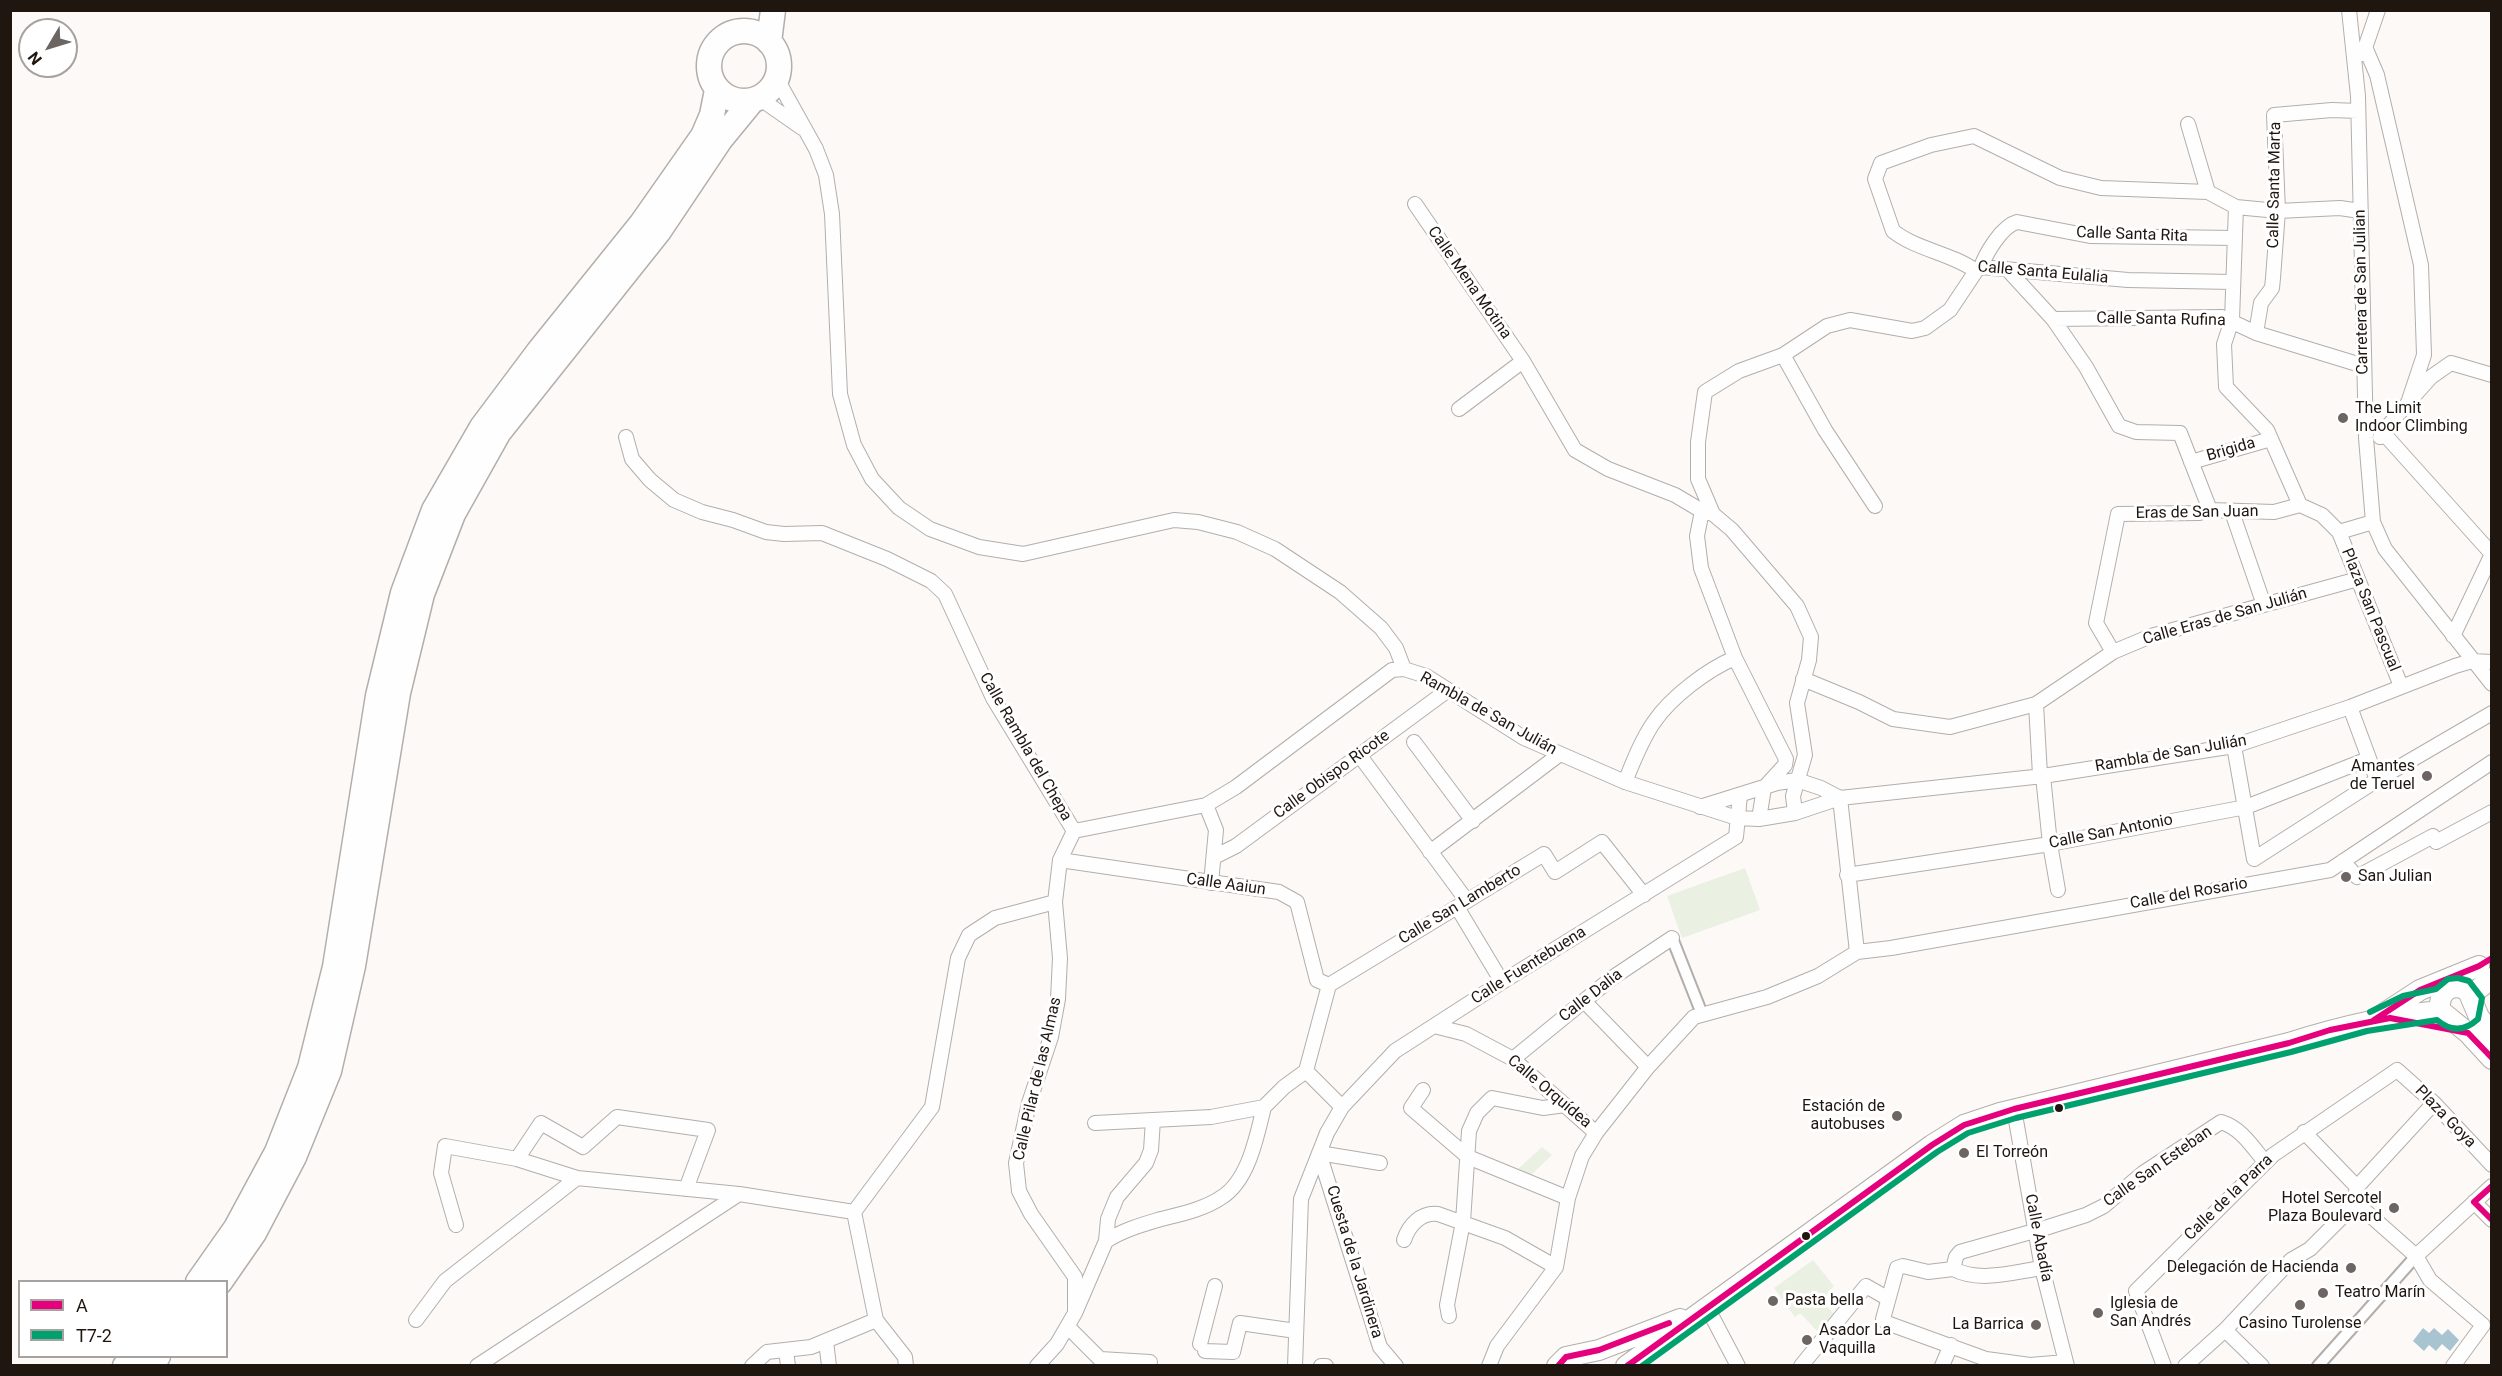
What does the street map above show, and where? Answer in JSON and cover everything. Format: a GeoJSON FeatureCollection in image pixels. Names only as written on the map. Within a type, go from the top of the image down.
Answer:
{"type":"FeatureCollection","features":[{"type":"Feature","properties":{"kind":"highway"},"geometry":{"type":"LineString","coordinates":[[769,42],[773,10]]}},
{"type":"Feature","properties":{"kind":"highway"},"geometry":{"type":"LineString","coordinates":[[221,1280],[254,1233],[294,1157],[328,1071],[353,966],[398,693],[422,594],[453,514],[500,432],[659,231],[720,140],[756,100],[767,93],[777,79],[778,59],[769,42],[743,21],[722,38],[709,56],[708,68],[717,90],[733,100],[756,100]]}},
{"type":"Feature","properties":{"kind":"highway"},"geometry":{"type":"LineString","coordinates":[[199,1280],[236,1228],[277,1152],[310,1068],[335,967],[378,696],[403,593],[434,510],[482,427],[539,351],[642,223],[703,136],[712,115],[717,90]]}},
{"type":"Feature","properties":{"kind":"main road"},"geometry":{"type":"LineString","coordinates":[[1626,1365],[1708,1309],[1932,1144],[1964,1125],[2014,1109],[2289,1043],[2382,1017],[2444,1009],[2460,1020],[2470,1014],[2468,995],[2487,970]]}},
{"type":"Feature","properties":{"kind":"main road"},"geometry":{"type":"LineString","coordinates":[[2382,1017],[2420,990],[2487,970]]}},
{"type":"Feature","properties":{"kind":"main road"},"geometry":{"type":"LineString","coordinates":[[2444,1009],[2448,989],[2468,995],[2479,1017],[2492,1033]]}},
{"type":"Feature","properties":{"kind":"main road"},"geometry":{"type":"LineString","coordinates":[[2444,1009],[2492,1059]]}},
{"type":"Feature","properties":{"kind":"main road"},"geometry":{"type":"LineString","coordinates":[[2382,1017],[2468,1033]]}},
{"type":"Feature","properties":{"kind":"main road"},"geometry":{"type":"LineString","coordinates":[[1557,1365],[1566,1357],[1586,1361],[1599,1350],[1708,1309]]}},
{"type":"Feature","properties":{"kind":"street","name":"Carretera de San Julian"},"geometry":{"type":"LineString","coordinates":[[2349,10],[2357,76],[2366,438],[2373,522],[2385,549],[2492,684]]}},
{"type":"Feature","properties":{"kind":"street","name":"Carretera de San Julian"},"geometry":{"type":"LineString","coordinates":[[2357,76],[2378,10]]}},
{"type":"Feature","properties":{"kind":"street"},"geometry":{"type":"LineString","coordinates":[[2365,47],[2377,75],[2396,149],[2421,265],[2424,355],[2408,403]]}},
{"type":"Feature","properties":{"kind":"street","name":"Rambla de San Julián"},"geometry":{"type":"LineString","coordinates":[[777,79],[806,131],[826,175],[832,214],[840,394],[854,445],[872,479],[899,508],[930,529],[969,544],[1023,554],[1174,520],[1198,522],[1238,532],[1275,549],[1340,592],[1381,628],[1396,648],[1404,669],[1426,676],[1524,738],[1625,782],[1737,818],[1759,819],[1795,813],[1840,798],[2041,776],[2234,746],[2350,707],[2472,661],[2492,662]]}},
{"type":"Feature","properties":{"kind":"street"},"geometry":{"type":"LineString","coordinates":[[756,100],[806,131]]}},
{"type":"Feature","properties":{"kind":"street","name":"Calle Santa Marta"},"geometry":{"type":"LineString","coordinates":[[2256,333],[2261,303],[2272,288],[2277,211],[2274,115],[2332,110],[2358,111]]}},
{"type":"Feature","properties":{"kind":"street"},"geometry":{"type":"LineString","coordinates":[[2188,124],[2208,192],[2236,207],[2277,211],[2340,208],[2360,211]]}},
{"type":"Feature","properties":{"kind":"street","name":"Calle Santa Eulalia"},"geometry":{"type":"LineString","coordinates":[[2208,192],[2101,188],[2060,178],[1974,136],[1931,145],[1885,161],[1878,167],[1875,179],[1893,231],[1914,243],[1978,269],[2007,269],[2116,280],[2233,282]]}},
{"type":"Feature","properties":{"kind":"street","name":"Calle Mena Motina"},"geometry":{"type":"LineString","coordinates":[[1415,204],[1523,361],[1575,450],[1608,469],[1675,495],[1708,512],[1732,530],[1797,606],[1811,637],[1809,660],[1797,703],[1805,755],[1793,796],[1795,813]]}},
{"type":"Feature","properties":{"kind":"street"},"geometry":{"type":"LineString","coordinates":[[2236,207],[2232,321],[2224,344],[2226,387],[2267,430],[2300,505],[2322,515],[2339,532]]}},
{"type":"Feature","properties":{"kind":"street","name":"Calle Santa Rita"},"geometry":{"type":"LineString","coordinates":[[1978,269],[1990,248],[2011,224],[2017,222],[2091,236],[2235,238]]}},
{"type":"Feature","properties":{"kind":"street"},"geometry":{"type":"LineString","coordinates":[[1759,819],[1764,788],[1785,765],[1786,759],[1735,658],[1701,568],[1697,536],[1708,512],[1698,479],[1698,442],[1705,392],[1739,372],[1783,355],[1827,326],[1850,320],[1911,331],[1925,328],[1950,310],[1978,269]]}},
{"type":"Feature","properties":{"kind":"street"},"geometry":{"type":"LineString","coordinates":[[2007,269],[2053,319],[2086,367],[2119,426],[2136,432],[2180,433],[2211,510]]}},
{"type":"Feature","properties":{"kind":"street","name":"Calle Santa Rufina"},"geometry":{"type":"LineString","coordinates":[[2053,319],[2222,317],[2256,333],[2364,366]]}},
{"type":"Feature","properties":{"kind":"street"},"geometry":{"type":"LineString","coordinates":[[1783,355],[1824,430],[1875,506]]}},
{"type":"Feature","properties":{"kind":"street"},"geometry":{"type":"LineString","coordinates":[[1459,409],[1523,361]]}},
{"type":"Feature","properties":{"kind":"street"},"geometry":{"type":"LineString","coordinates":[[2386,436],[2388,426],[2431,377],[2451,363],[2492,375]]}},
{"type":"Feature","properties":{"kind":"street"},"geometry":{"type":"LineString","coordinates":[[2366,438],[2386,436]]}},
{"type":"Feature","properties":{"kind":"street"},"geometry":{"type":"LineString","coordinates":[[2386,436],[2491,554],[2453,636]]}},
{"type":"Feature","properties":{"kind":"street","name":"Calle Rambla del Chepa"},"geometry":{"type":"LineString","coordinates":[[626,437],[632,459],[650,480],[674,500],[702,512],[766,532],[822,533],[853,544],[922,577],[945,594],[993,698],[1074,831],[1206,805],[1236,787],[1392,670],[1404,669]]}},
{"type":"Feature","properties":{"kind":"street","name":"Brigida"},"geometry":{"type":"LineString","coordinates":[[2191,462],[2271,439]]}},
{"type":"Feature","properties":{"kind":"street","name":"Eras de San Juan"},"geometry":{"type":"LineString","coordinates":[[2113,652],[2096,622],[2118,514],[2199,513],[2211,510],[2274,512],[2300,505]]}},
{"type":"Feature","properties":{"kind":"street"},"geometry":{"type":"LineString","coordinates":[[2232,512],[2264,605]]}},
{"type":"Feature","properties":{"kind":"street","name":"Plaza San Pascual"},"geometry":{"type":"LineString","coordinates":[[2373,522],[2339,532],[2401,686]]}},
{"type":"Feature","properties":{"kind":"street","name":"Calle Eras de San Julián"},"geometry":{"type":"LineString","coordinates":[[1803,679],[1893,719],[1950,727],[2036,704],[2113,652],[2151,636],[2358,579]]}},
{"type":"Feature","properties":{"kind":"street"},"geometry":{"type":"LineString","coordinates":[[1625,782],[1654,721],[1708,671],[1735,658]]}},
{"type":"Feature","properties":{"kind":"street","name":"Calle Obispo Ricote"},"geometry":{"type":"LineString","coordinates":[[1214,857],[1236,846],[1448,690]]}},
{"type":"Feature","properties":{"kind":"street"},"geometry":{"type":"LineString","coordinates":[[2036,704],[2041,776],[2058,890]]}},
{"type":"Feature","properties":{"kind":"street"},"geometry":{"type":"LineString","coordinates":[[2350,707],[2368,759],[2378,780]]}},
{"type":"Feature","properties":{"kind":"street"},"geometry":{"type":"LineString","coordinates":[[2234,746],[2254,859],[2378,780],[2492,713]]}},
{"type":"Feature","properties":{"kind":"street"},"geometry":{"type":"LineString","coordinates":[[1414,742],[1473,821]]}},
{"type":"Feature","properties":{"kind":"street"},"geometry":{"type":"LineString","coordinates":[[1430,852],[1560,754]]}},
{"type":"Feature","properties":{"kind":"street"},"geometry":{"type":"LineString","coordinates":[[1360,756],[1430,852],[1462,904],[1502,982]]}},
{"type":"Feature","properties":{"kind":"street","name":"Calle San Antonio"},"geometry":{"type":"LineString","coordinates":[[1847,875],[2050,844],[2246,807],[2368,759]]}},
{"type":"Feature","properties":{"kind":"street","name":"Calle del Rosario"},"geometry":{"type":"LineString","coordinates":[[1857,952],[1891,948],[2330,870],[2492,762]]}},
{"type":"Feature","properties":{"kind":"street"},"geometry":{"type":"LineString","coordinates":[[1490,1365],[1497,1346],[1556,1267],[1568,1198],[1582,1156],[1596,1133],[1648,1067],[1694,1017],[1767,997],[1818,976],[1857,952],[1840,798],[1821,788],[1797,780],[1700,807]]}},
{"type":"Feature","properties":{"kind":"street","name":"Calle Fuentebuena"},"geometry":{"type":"LineString","coordinates":[[1295,1365],[1301,1199],[1327,1133],[1342,1107],[1395,1051],[1736,837],[1740,795]]}},
{"type":"Feature","properties":{"kind":"street"},"geometry":{"type":"LineString","coordinates":[[1206,805],[1216,830],[1211,883]]}},
{"type":"Feature","properties":{"kind":"street"},"geometry":{"type":"LineString","coordinates":[[2343,861],[2357,877],[2492,812]]}},
{"type":"Feature","properties":{"kind":"street","name":"Calle Pilar de las Almas"},"geometry":{"type":"LineString","coordinates":[[1074,831],[1060,860],[1055,902],[1060,958],[1058,999],[1051,1037],[1029,1103],[1016,1163],[1019,1191],[1031,1214],[1075,1277],[1075,1313]]}},
{"type":"Feature","properties":{"kind":"street","name":"Calle San Lamberto"},"geometry":{"type":"LineString","coordinates":[[1329,985],[1544,854],[1555,872],[1602,842],[1644,895]]}},
{"type":"Feature","properties":{"kind":"street","name":"Calle Aaiun"},"geometry":{"type":"LineString","coordinates":[[1060,860],[1279,892],[1297,902],[1317,980],[1329,985]]}},
{"type":"Feature","properties":{"kind":"street"},"geometry":{"type":"LineString","coordinates":[[906,1365],[905,1357],[876,1320],[854,1212],[932,1107],[958,958],[969,935],[994,918],[1055,902]]}},
{"type":"Feature","properties":{"kind":"street"},"geometry":{"type":"LineString","coordinates":[[1672,938],[1702,1014]]}},
{"type":"Feature","properties":{"kind":"street","name":"Calle Dalia"},"geometry":{"type":"LineString","coordinates":[[1513,1059],[1612,978],[1672,938]]}},
{"type":"Feature","properties":{"kind":"street"},"geometry":{"type":"LineString","coordinates":[[1106,1241],[1122,1231],[1191,1211],[1224,1197],[1253,1153],[1264,1107],[1284,1087],[1306,1071],[1329,985]]}},
{"type":"Feature","properties":{"kind":"street"},"geometry":{"type":"LineString","coordinates":[[1584,1001],[1648,1067]]}},
{"type":"Feature","properties":{"kind":"street","name":"Calle Orquídea"},"geometry":{"type":"LineString","coordinates":[[1434,1026],[1466,1034],[1513,1059],[1596,1133]]}},
{"type":"Feature","properties":{"kind":"street","name":"Plaza Goya"},"geometry":{"type":"LineString","coordinates":[[2397,1070],[2434,1103],[2492,1165]]}},
{"type":"Feature","properties":{"kind":"street","name":"Calle de la Parra"},"geometry":{"type":"LineString","coordinates":[[2164,1365],[2136,1291],[2265,1162],[2304,1132],[2397,1070]]}},
{"type":"Feature","properties":{"kind":"street"},"geometry":{"type":"LineString","coordinates":[[1306,1071],[1342,1107]]}},
{"type":"Feature","properties":{"kind":"street"},"geometry":{"type":"LineString","coordinates":[[1423,1090],[1411,1108],[1468,1157],[1568,1198]]}},
{"type":"Feature","properties":{"kind":"street"},"geometry":{"type":"LineString","coordinates":[[1449,1316],[1447,1305],[1463,1222],[1469,1131],[1478,1113],[1492,1098],[1543,1108],[1565,1105]]}},
{"type":"Feature","properties":{"kind":"street"},"geometry":{"type":"LineString","coordinates":[[2185,1365],[2225,1330],[2291,1260],[2310,1249],[2340,1219],[2354,1201],[2357,1187],[2434,1103]]}},
{"type":"Feature","properties":{"kind":"street"},"geometry":{"type":"LineString","coordinates":[[1095,1123],[1211,1117],[1264,1107]]}},
{"type":"Feature","properties":{"kind":"street","name":"Calle Abadía"},"geometry":{"type":"LineString","coordinates":[[2014,1109],[2042,1268],[2067,1364]]}},
{"type":"Feature","properties":{"kind":"street"},"geometry":{"type":"LineString","coordinates":[[517,1159],[541,1123],[583,1147],[617,1117],[708,1130],[686,1189]]}},
{"type":"Feature","properties":{"kind":"street","name":"Calle Pilar de las Almas"},"geometry":{"type":"LineString","coordinates":[[1037,1365],[1057,1344],[1075,1313],[1106,1241],[1108,1219],[1117,1197],[1146,1163],[1151,1150],[1154,1120]]}},
{"type":"Feature","properties":{"kind":"street","name":"Calle San Esteban"},"geometry":{"type":"LineString","coordinates":[[2036,1229],[2086,1215],[2104,1206],[2143,1173],[2221,1122],[2231,1125],[2245,1137],[2265,1162]]}},
{"type":"Feature","properties":{"kind":"street"},"geometry":{"type":"LineString","coordinates":[[2304,1132],[2357,1187]]}},
{"type":"Feature","properties":{"kind":"street"},"geometry":{"type":"LineString","coordinates":[[456,1225],[441,1173],[446,1146],[517,1159],[577,1178],[739,1194],[854,1212]]}},
{"type":"Feature","properties":{"kind":"street"},"geometry":{"type":"LineString","coordinates":[[1319,1153],[1380,1163]]}},
{"type":"Feature","properties":{"kind":"street","name":"Cuesta de la Jardinera"},"geometry":{"type":"LineString","coordinates":[[1319,1153],[1380,1347],[1396,1365]]}},
{"type":"Feature","properties":{"kind":"street"},"geometry":{"type":"LineString","coordinates":[[417,1320],[445,1281],[577,1178]]}},
{"type":"Feature","properties":{"kind":"street"},"geometry":{"type":"LineString","coordinates":[[2318,1365],[2415,1256],[2492,1186]]}},
{"type":"Feature","properties":{"kind":"street"},"geometry":{"type":"LineString","coordinates":[[477,1365],[739,1194]]}},
{"type":"Feature","properties":{"kind":"street"},"geometry":{"type":"LineString","coordinates":[[2354,1201],[2415,1256],[2430,1280],[2483,1325],[2453,1365]]}},
{"type":"Feature","properties":{"kind":"street"},"geometry":{"type":"LineString","coordinates":[[2474,1202],[2492,1220]]}},
{"type":"Feature","properties":{"kind":"street"},"geometry":{"type":"LineString","coordinates":[[1404,1240],[1411,1226],[1428,1214],[1438,1214],[1505,1238],[1556,1267]]}},
{"type":"Feature","properties":{"kind":"street"},"geometry":{"type":"LineString","coordinates":[[1953,1269],[1960,1252],[2036,1229]]}},
{"type":"Feature","properties":{"kind":"street"},"geometry":{"type":"LineString","coordinates":[[2042,1268],[1991,1276],[1964,1275],[1953,1269],[1928,1272],[1900,1266],[1897,1268],[1883,1314],[1887,1323],[1986,1359],[2030,1365],[2067,1364]]}},
{"type":"Feature","properties":{"kind":"street"},"geometry":{"type":"LineString","coordinates":[[1215,1286],[1203,1348],[1233,1352],[1240,1323],[1296,1331]]}},
{"type":"Feature","properties":{"kind":"street"},"geometry":{"type":"LineString","coordinates":[[1801,1365],[1866,1286],[1887,1298]]}},
{"type":"Feature","properties":{"kind":"street"},"geometry":{"type":"LineString","coordinates":[[1708,1309],[1738,1365]]}},
{"type":"Feature","properties":{"kind":"street"},"geometry":{"type":"LineString","coordinates":[[752,1365],[767,1352],[811,1347],[876,1320]]}},
{"type":"Feature","properties":{"kind":"street"},"geometry":{"type":"LineString","coordinates":[[1068,1327],[1100,1359],[1150,1362]]}},
{"type":"Feature","properties":{"kind":"street"},"geometry":{"type":"LineString","coordinates":[[2225,1330],[2262,1365]]}},
{"type":"Feature","properties":{"kind":"street"},"geometry":{"type":"LineString","coordinates":[[826,1341],[829,1365]]}},
{"type":"Feature","properties":{"kind":"street"},"geometry":{"type":"LineString","coordinates":[[1942,1365],[1951,1345]]}},
{"type":"Feature","properties":{"kind":"street"},"geometry":{"type":"LineString","coordinates":[[786,1350],[788,1365]]}},
{"type":"Feature","properties":{"kind":"shaded area"},"geometry":{"type":"Polygon","coordinates":[[[1745,868],[1760,910],[1682,938],[1667,896],[1745,868]]]}},
{"type":"Feature","properties":{"kind":"shaded area"},"geometry":{"type":"Polygon","coordinates":[[[1542,1147],[1552,1155],[1531,1175],[1518,1169],[1542,1147]]]}},
{"type":"Feature","properties":{"kind":"shaded area"},"geometry":{"type":"Polygon","coordinates":[[[1813,1260],[1834,1286],[1821,1300],[1835,1315],[1819,1333],[1800,1313],[1795,1317],[1774,1288],[1813,1260]]]}},
{"type":"Feature","properties":{"kind":"water"},"geometry":{"type":"Polygon","coordinates":[[[2423,1328],[2429,1333],[2434,1328],[2442,1335],[2448,1329],[2459,1340],[2450,1351],[2442,1344],[2436,1351],[2429,1345],[2424,1351],[2413,1341],[2423,1328]]]}},
{"type":"Feature","properties":{"kind":"transit line","name":"A"},"geometry":{"type":"LineString","coordinates":[[2374,1020],[2420,990],[2479,966],[2492,958]]}},
{"type":"Feature","properties":{"kind":"transit line","name":"T7-2"},"geometry":{"type":"LineString","coordinates":[[1642,1366],[1937,1152],[1968,1133],[2016,1118],[2291,1052],[2367,1031],[2437,1020],[2447,1027],[2463,1028],[2478,1019],[2482,998],[2469,981],[2458,978],[2448,979],[2436,989],[2403,996],[2370,1012]]}},
{"type":"Feature","properties":{"kind":"transit line","name":"A"},"geometry":{"type":"LineString","coordinates":[[1627,1366],[1932,1145],[1964,1125],[2014,1109],[2289,1043],[2330,1030],[2390,1018],[2468,1033],[2492,1058]]}},
{"type":"Feature","properties":{"kind":"transit line","name":"A"},"geometry":{"type":"LineString","coordinates":[[2492,1186],[2474,1202],[2492,1220]]}},
{"type":"Feature","properties":{"kind":"transit line","name":"A"},"geometry":{"type":"LineString","coordinates":[[1558,1366],[1566,1357],[1599,1350],[1669,1323]]}},
{"type":"Feature","properties":{"kind":"place","name":"The Limit Indoor Climbing"},"geometry":{"type":"Point","coordinates":[2343,418]}},
{"type":"Feature","properties":{"kind":"place","name":"Amantes de Teruel"},"geometry":{"type":"Point","coordinates":[2427,776]}},
{"type":"Feature","properties":{"kind":"place","name":"San Julian"},"geometry":{"type":"Point","coordinates":[2346,877]}},
{"type":"Feature","properties":{"kind":"place","name":"Estación de autobuses"},"geometry":{"type":"Point","coordinates":[1897,1116]}},
{"type":"Feature","properties":{"kind":"place","name":"El Torreón"},"geometry":{"type":"Point","coordinates":[1964,1153]}},
{"type":"Feature","properties":{"kind":"place","name":"Hotel Sercotel Plaza Boulevard"},"geometry":{"type":"Point","coordinates":[2394,1208]}},
{"type":"Feature","properties":{"kind":"place","name":"Delegación de Hacienda"},"geometry":{"type":"Point","coordinates":[2351,1268]}},
{"type":"Feature","properties":{"kind":"place","name":"Teatro Marín"},"geometry":{"type":"Point","coordinates":[2323,1293]}},
{"type":"Feature","properties":{"kind":"place","name":"Pasta bella"},"geometry":{"type":"Point","coordinates":[1773,1301]}},
{"type":"Feature","properties":{"kind":"place","name":"Casino Turolense"},"geometry":{"type":"Point","coordinates":[2300,1305]}},
{"type":"Feature","properties":{"kind":"place","name":"Iglesia de San Andrés"},"geometry":{"type":"Point","coordinates":[2098,1313]}},
{"type":"Feature","properties":{"kind":"place","name":"La Barrica"},"geometry":{"type":"Point","coordinates":[2036,1325]}},
{"type":"Feature","properties":{"kind":"place","name":"Asador La Vaquilla"},"geometry":{"type":"Point","coordinates":[1807,1340]}}]}
